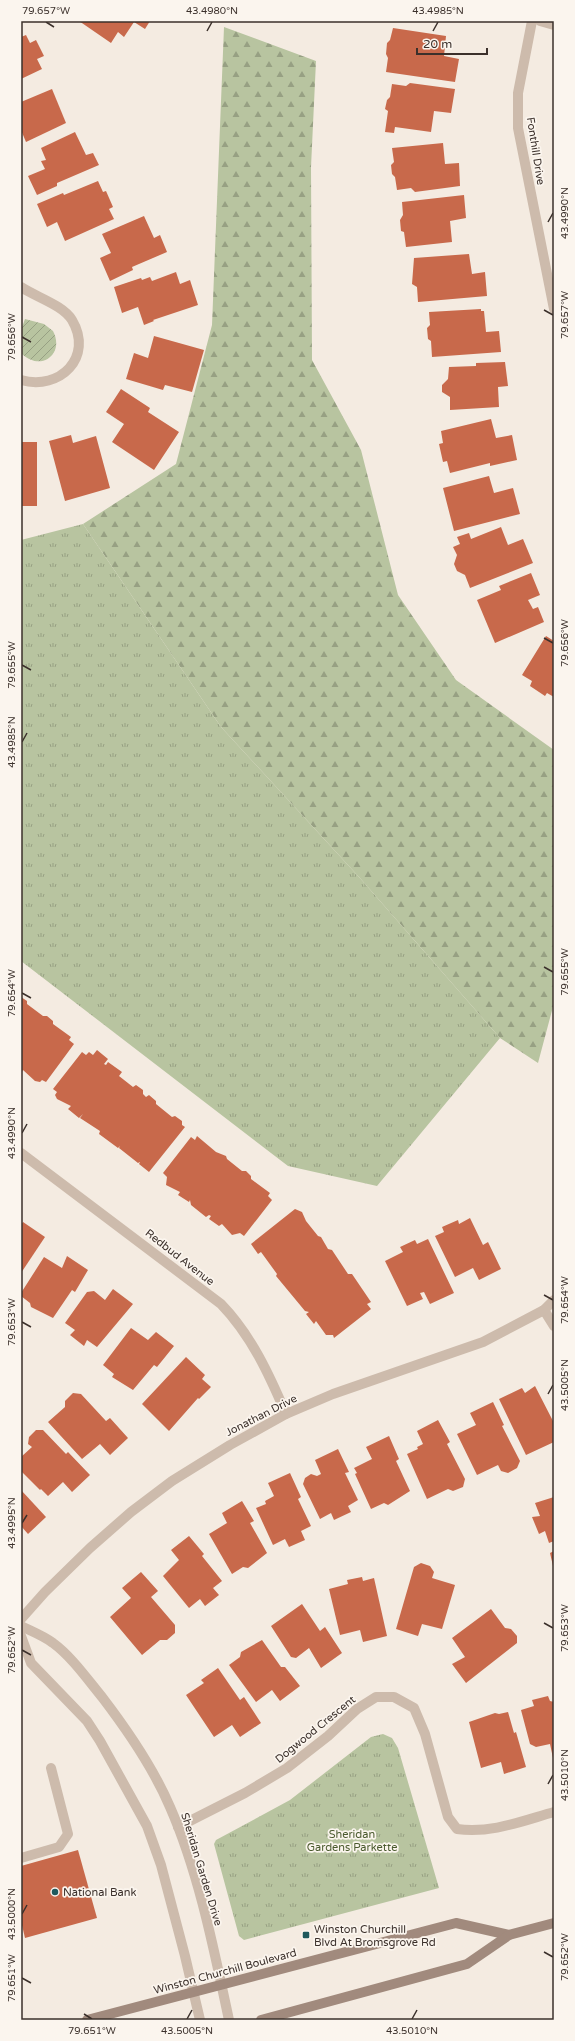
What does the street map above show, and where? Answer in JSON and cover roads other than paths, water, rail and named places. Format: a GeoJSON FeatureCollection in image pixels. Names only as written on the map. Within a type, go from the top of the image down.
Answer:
{"type":"FeatureCollection","features":[{"type":"Feature","properties":{"kind":"main road","name":"Winston Churchill Boulevard"},"geometry":{"type":"LineString","coordinates":[[261,2020],[467,1964],[509,1935],[554,1922]]}},
{"type":"Feature","properties":{"kind":"main road","name":"Winston Churchill Boulevard"},"geometry":{"type":"LineString","coordinates":[[87,2020],[456,1923],[509,1935]]}},
{"type":"Feature","properties":{"kind":"street","name":"Fonthill Drive"},"geometry":{"type":"LineString","coordinates":[[532,21],[518,93],[518,128],[554,309]]}},
{"type":"Feature","properties":{"kind":"street"},"geometry":{"type":"LineString","coordinates":[[540,21],[554,25]]}},
{"type":"Feature","properties":{"kind":"street"},"geometry":{"type":"LineString","coordinates":[[21,287],[37,297],[62,309],[72,319],[77,331],[79,344],[76,357],[69,369],[59,378],[47,383],[33,384],[21,380]]}},
{"type":"Feature","properties":{"kind":"street","name":"Redbud Avenue"},"geometry":{"type":"LineString","coordinates":[[21,1153],[221,1304],[234,1317],[249,1339],[263,1364],[286,1414]]}},
{"type":"Feature","properties":{"kind":"street","name":"Jonathan Drive"},"geometry":{"type":"LineString","coordinates":[[21,1619],[45,1592],[90,1548],[131,1512],[172,1481],[223,1449],[286,1414],[333,1394],[483,1342],[544,1310],[554,1300]]}},
{"type":"Feature","properties":{"kind":"street"},"geometry":{"type":"LineString","coordinates":[[544,1310],[554,1326]]}},
{"type":"Feature","properties":{"kind":"street","name":"Sheridan Garden Drive"},"geometry":{"type":"LineString","coordinates":[[21,1626],[53,1643],[74,1664],[113,1712],[144,1757],[178,1827],[214,1949],[229,2020]]}},
{"type":"Feature","properties":{"kind":"street"},"geometry":{"type":"LineString","coordinates":[[21,1636],[31,1663],[87,1721],[129,1791],[147,1826],[161,1865],[200,2020]]}},
{"type":"Feature","properties":{"kind":"street","name":"Dogwood Crescent"},"geometry":{"type":"LineString","coordinates":[[178,1827],[245,1794],[287,1768],[328,1736],[357,1709],[376,1697],[394,1697],[414,1708],[426,1734],[448,1817],[458,1829],[473,1831],[494,1828],[554,1812]]}},
{"type":"Feature","properties":{"kind":"street"},"geometry":{"type":"LineString","coordinates":[[21,1858],[59,1847],[68,1834],[51,1768]]}},
{"type":"Feature","properties":{"kind":"place","name":"National Bank"},"geometry":{"type":"Point","coordinates":[55,1892]}},
{"type":"Feature","properties":{"kind":"place","name":"Winston Churchill Blvd At Bromsgrove Rd"},"geometry":{"type":"Point","coordinates":[306,1935]}},
{"type":"Feature","properties":{"kind":"park label","name":"Sheridan Gardens Parkette"},"geometry":{"type":"Point","coordinates":[352,1840]}}]}
